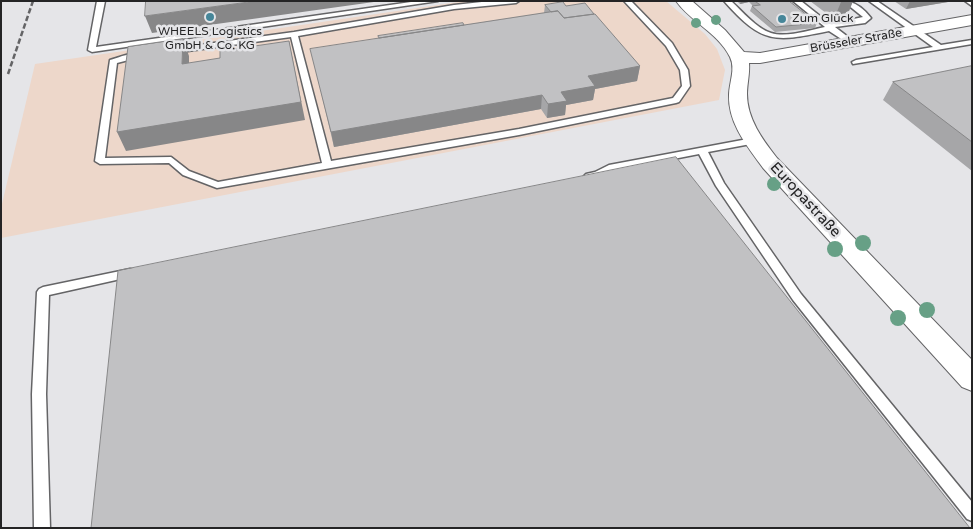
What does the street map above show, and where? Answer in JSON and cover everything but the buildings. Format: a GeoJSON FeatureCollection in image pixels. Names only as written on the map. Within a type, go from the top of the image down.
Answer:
{"type":"FeatureCollection","features":[{"type":"Feature","properties":{"kind":"street"},"geometry":{"type":"LineString","coordinates":[[683,1],[719,34],[739,57]]}},
{"type":"Feature","properties":{"kind":"street","name":"Brüsseler Straße"},"geometry":{"type":"LineString","coordinates":[[739,57],[760,58],[972,20]]}},
{"type":"Feature","properties":{"kind":"street","name":"Europastraße"},"geometry":{"type":"LineString","coordinates":[[739,57],[741,77],[738,96],[740,115],[753,141],[777,170],[972,379]]}},
{"type":"Feature","properties":{"kind":"lane"},"geometry":{"type":"LineString","coordinates":[[101,1],[92,50],[435,1]]}},
{"type":"Feature","properties":{"kind":"lane"},"geometry":{"type":"LineString","coordinates":[[516,1],[454,8],[294,34],[124,58],[113,62],[100,161],[172,160],[186,172],[217,185],[518,132],[676,100],[686,86],[684,70],[669,45],[627,1]]}},
{"type":"Feature","properties":{"kind":"lane"},"geometry":{"type":"LineString","coordinates":[[727,1],[764,33],[772,36],[782,36],[865,20],[866,15],[846,1]]}},
{"type":"Feature","properties":{"kind":"lane"},"geometry":{"type":"LineString","coordinates":[[796,1],[848,42]]}},
{"type":"Feature","properties":{"kind":"lane"},"geometry":{"type":"LineString","coordinates":[[872,1],[940,48]]}},
{"type":"Feature","properties":{"kind":"lane"},"geometry":{"type":"LineString","coordinates":[[968,1],[972,4]]}},
{"type":"Feature","properties":{"kind":"lane"},"geometry":{"type":"LineString","coordinates":[[828,26],[846,20],[848,16],[846,14]]}},
{"type":"Feature","properties":{"kind":"lane"},"geometry":{"type":"LineString","coordinates":[[294,34],[326,165]]}},
{"type":"Feature","properties":{"kind":"lane"},"geometry":{"type":"LineString","coordinates":[[856,62],[972,42]]}},
{"type":"Feature","properties":{"kind":"lane"},"geometry":{"type":"LineString","coordinates":[[577,179],[597,175],[609,168],[753,141]]}},
{"type":"Feature","properties":{"kind":"lane"},"geometry":{"type":"LineString","coordinates":[[702,150],[720,184],[797,297],[972,514]]}},
{"type":"Feature","properties":{"kind":"lane"},"geometry":{"type":"LineString","coordinates":[[42,528],[39,394],[43,292],[140,270]]}},
{"type":"Feature","properties":{"kind":"shaded area"},"geometry":{"type":"Polygon","coordinates":[[[465,1],[666,1],[705,34],[717,49],[725,70],[719,100],[1,238],[1,208],[35,64],[465,1]]]}},
{"type":"Feature","properties":{"kind":"railway"},"geometry":{"type":"LineString","coordinates":[[8,74],[33,1]]}},
{"type":"Feature","properties":{"kind":"place","name":"WHEELS Logistics GmbH & Co. KG"},"geometry":{"type":"Point","coordinates":[210,17]}},
{"type":"Feature","properties":{"kind":"place","name":"Zum Glück"},"geometry":{"type":"Point","coordinates":[782,19]}}]}
